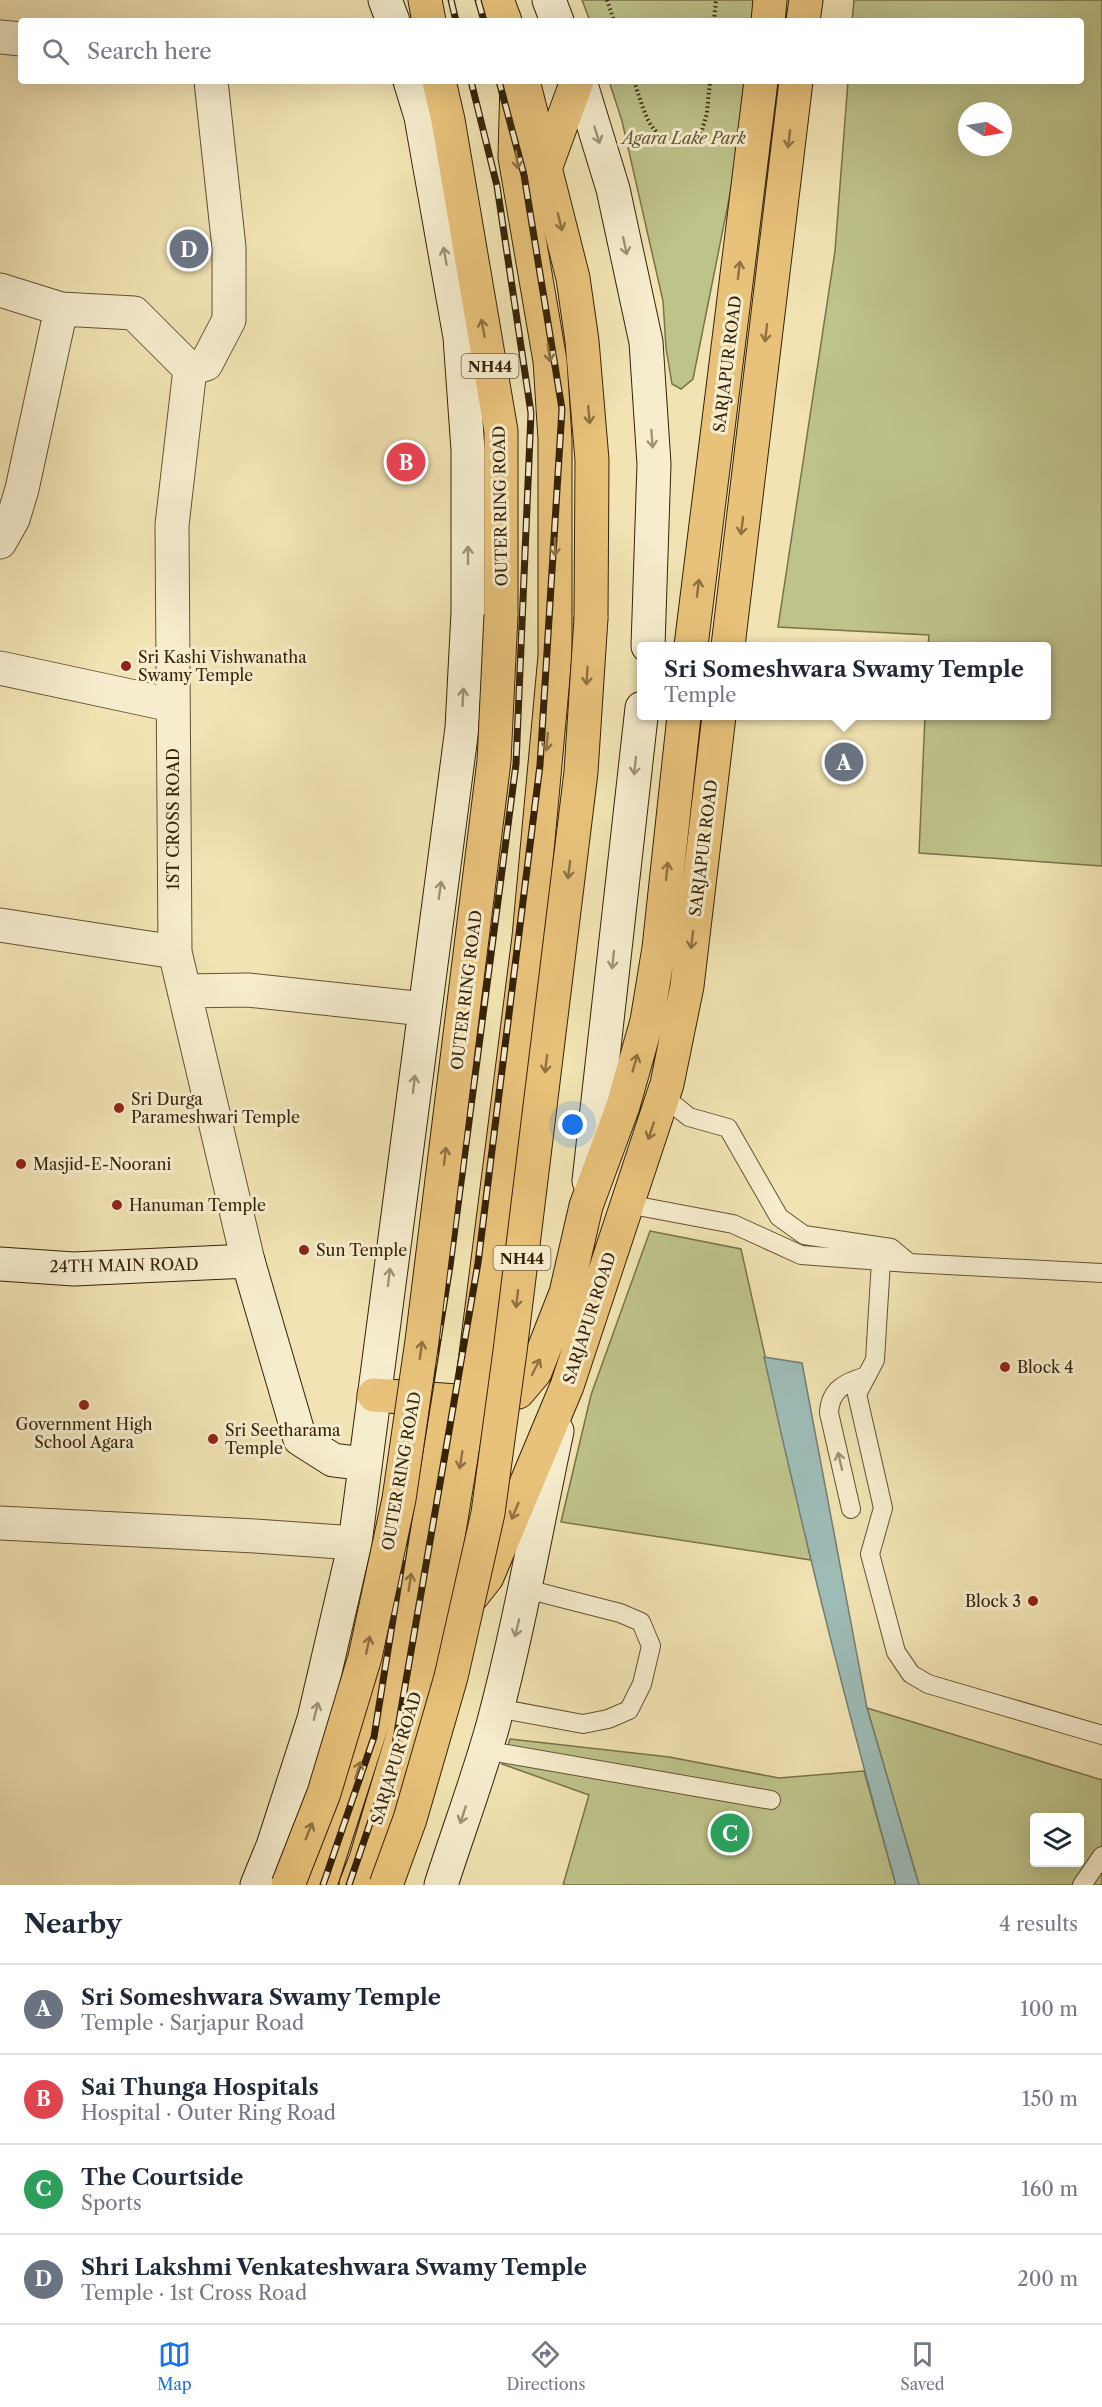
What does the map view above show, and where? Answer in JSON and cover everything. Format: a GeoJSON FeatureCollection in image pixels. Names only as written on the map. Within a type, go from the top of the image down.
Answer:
{"type":"FeatureCollection","features":[{"type":"Feature","properties":{"kind":"main road"},"geometry":{"type":"LineString","coordinates":[[497,0],[504,18]]}},
{"type":"Feature","properties":{"kind":"main road"},"geometry":{"type":"LineString","coordinates":[[768,18],[770,0]]}},
{"type":"Feature","properties":{"kind":"main road"},"geometry":{"type":"LineString","coordinates":[[803,18],[806,0]]}},
{"type":"Feature","properties":{"kind":"main road","name":"OUTER RING ROAD"},"geometry":{"type":"LineString","coordinates":[[288,1885],[324,1793],[365,1657],[399,1499],[422,1341],[494,760],[501,615],[501,431],[448,120],[440,84]]}},
{"type":"Feature","properties":{"kind":"main road"},"geometry":{"type":"LineString","coordinates":[[430,1642],[456,1401],[529,937],[555,656],[555,439],[551,383],[539,289],[515,157],[517,84]]}},
{"type":"Feature","properties":{"kind":"main road","name":"NH44"},"geometry":{"type":"LineString","coordinates":[[386,1885],[410,1819],[451,1677],[488,1513],[580,784],[591,618],[592,459],[582,341],[573,278],[524,84]]}},
{"type":"Feature","properties":{"kind":"main road"},"geometry":{"type":"LineString","coordinates":[[546,166],[578,84]]}},
{"type":"Feature","properties":{"kind":"main road","name":"SARJAPUR ROAD"},"geometry":{"type":"LineString","coordinates":[[691,642],[761,84]]}},
{"type":"Feature","properties":{"kind":"main road"},"geometry":{"type":"LineString","coordinates":[[728,642],[796,84]]}},
{"type":"Feature","properties":{"kind":"main road","name":"SARJAPUR ROAD"},"geometry":{"type":"LineString","coordinates":[[374,1395],[456,1401],[518,1392],[535,1372],[566,1293],[586,1206],[623,1106],[647,1021],[659,948],[684,720]]}},
{"type":"Feature","properties":{"kind":"main road","name":"SARJAPUR ROAD"},"geometry":{"type":"LineString","coordinates":[[356,1885],[366,1859],[430,1642],[487,1577],[567,1386],[663,1096],[687,986],[719,720]]}},
{"type":"Feature","properties":{"kind":"main road"},"geometry":{"type":"LineString","coordinates":[[320,1885],[400,1637],[456,1401]]}},
{"type":"Feature","properties":{"kind":"street"},"geometry":{"type":"LineString","coordinates":[[385,0],[392,18]]}},
{"type":"Feature","properties":{"kind":"street"},"geometry":{"type":"LineString","coordinates":[[549,0],[556,18]]}},
{"type":"Feature","properties":{"kind":"street"},"geometry":{"type":"LineString","coordinates":[[0,37],[18,39]]}},
{"type":"Feature","properties":{"kind":"street"},"geometry":{"type":"LineString","coordinates":[[0,290],[61,309],[134,313],[190,369],[206,364],[229,320],[229,248],[211,84]]}},
{"type":"Feature","properties":{"kind":"street"},"geometry":{"type":"LineString","coordinates":[[257,1885],[273,1846],[314,1719],[355,1543],[462,728],[468,613],[468,450],[460,336],[421,117],[411,84]]}},
{"type":"Feature","properties":{"kind":"street"},"geometry":{"type":"LineString","coordinates":[[580,84],[613,189],[646,342],[654,464],[648,642]]}},
{"type":"Feature","properties":{"kind":"street"},"geometry":{"type":"LineString","coordinates":[[0,542],[13,519],[22,489],[61,309]]}},
{"type":"Feature","properties":{"kind":"street","name":"1ST CROSS ROAD"},"geometry":{"type":"LineString","coordinates":[[190,369],[172,525],[174,952],[248,1261],[300,1440],[333,1460],[365,1464]]}},
{"type":"Feature","properties":{"kind":"street"},"geometry":{"type":"LineString","coordinates":[[0,668],[172,705]]}},
{"type":"Feature","properties":{"kind":"street"},"geometry":{"type":"LineString","coordinates":[[441,1885],[497,1708],[526,1589],[531,1552],[567,1386],[641,720]]}},
{"type":"Feature","properties":{"kind":"street"},"geometry":{"type":"LineString","coordinates":[[0,925],[174,952]]}},
{"type":"Feature","properties":{"kind":"street"},"geometry":{"type":"LineString","coordinates":[[184,991],[248,990],[424,1009]]}},
{"type":"Feature","properties":{"kind":"street","name":"24TH MAIN ROAD"},"geometry":{"type":"LineString","coordinates":[[0,1264],[74,1269],[248,1261]]}},
{"type":"Feature","properties":{"kind":"street"},"geometry":{"type":"LineString","coordinates":[[0,1523],[355,1543]]}},
{"type":"Feature","properties":{"kind":"lane"},"geometry":{"type":"LineString","coordinates":[[663,1096],[689,1116],[728,1128],[779,1217],[804,1235],[891,1248],[909,1263]]}},
{"type":"Feature","properties":{"kind":"lane"},"geometry":{"type":"LineString","coordinates":[[627,1204],[733,1224],[801,1255],[1102,1274]]}},
{"type":"Feature","properties":{"kind":"lane"},"geometry":{"type":"LineString","coordinates":[[881,1261],[875,1360],[857,1394],[883,1508],[870,1554],[896,1652],[902,1664],[911,1674],[928,1684],[1102,1735]]}},
{"type":"Feature","properties":{"kind":"lane"},"geometry":{"type":"LineString","coordinates":[[851,1509],[830,1413],[830,1402],[840,1386],[867,1376]]}},
{"type":"Feature","properties":{"kind":"lane"},"geometry":{"type":"LineString","coordinates":[[497,1708],[583,1724],[608,1719],[629,1710],[642,1684],[651,1646],[641,1622],[620,1613],[526,1589]]}},
{"type":"Feature","properties":{"kind":"lane"},"geometry":{"type":"LineString","coordinates":[[484,1750],[771,1800]]}},
{"type":"Feature","properties":{"kind":"lane"},"geometry":{"type":"LineString","coordinates":[[1082,1885],[1102,1856]]}},
{"type":"Feature","properties":{"kind":"path"},"geometry":{"type":"LineString","coordinates":[[607,0],[613,18]]}},
{"type":"Feature","properties":{"kind":"path"},"geometry":{"type":"LineString","coordinates":[[714,18],[716,0]]}},
{"type":"Feature","properties":{"kind":"path"},"geometry":{"type":"LineString","coordinates":[[635,84],[650,127],[668,140],[685,140],[700,134],[707,113],[710,84]]}},
{"type":"Feature","properties":{"kind":"green space"},"geometry":{"type":"Polygon","coordinates":[[[582,0],[754,0],[752,18],[589,18],[582,0]]]}},
{"type":"Feature","properties":{"kind":"green space"},"geometry":{"type":"Polygon","coordinates":[[[854,0],[1102,0],[1102,866],[919,853],[925,720],[1051,720],[1051,642],[928,642],[929,635],[778,627],[835,251],[848,84],[1084,84],[1084,18],[852,18],[854,0]]]}},
{"type":"Feature","properties":{"kind":"green space","name":"Agara Lake Park"},"geometry":{"type":"Polygon","coordinates":[[[610,84],[746,84],[739,149],[693,379],[681,389],[672,384],[666,348],[663,301],[622,121],[610,84]]]}},
{"type":"Feature","properties":{"kind":"green space"},"geometry":{"type":"Polygon","coordinates":[[[650,1231],[741,1249],[811,1560],[561,1522],[591,1395],[650,1231]]]}},
{"type":"Feature","properties":{"kind":"green space"},"geometry":{"type":"Polygon","coordinates":[[[867,1708],[1102,1780],[1102,1885],[919,1885],[867,1708]]]}},
{"type":"Feature","properties":{"kind":"green space"},"geometry":{"type":"Polygon","coordinates":[[[510,1739],[669,1757],[779,1778],[864,1771],[896,1885],[563,1885],[589,1795],[502,1764],[510,1739]]]}},
{"type":"Feature","properties":{"kind":"water"},"geometry":{"type":"Polygon","coordinates":[[[764,1357],[802,1363],[867,1708],[919,1885],[896,1885],[826,1622],[764,1357]]]}},
{"type":"Feature","properties":{"kind":"railway"},"geometry":{"type":"LineString","coordinates":[[451,0],[455,18]]}},
{"type":"Feature","properties":{"kind":"railway"},"geometry":{"type":"LineString","coordinates":[[478,0],[483,18]]}},
{"type":"Feature","properties":{"kind":"railway"},"geometry":{"type":"LineString","coordinates":[[323,1885],[374,1737],[450,1266],[516,764],[531,413],[497,186],[472,84]]}},
{"type":"Feature","properties":{"kind":"railway"},"geometry":{"type":"LineString","coordinates":[[349,1885],[393,1756],[478,1263],[540,765],[562,409],[524,175],[500,84]]}},
{"type":"Feature","properties":{"kind":"place","name":"Shri Lakshmi Venkateshwara Swamy Temple"},"geometry":{"type":"Point","coordinates":[189,249]}},
{"type":"Feature","properties":{"kind":"place","name":"Sai Thunga Hospitals"},"geometry":{"type":"Point","coordinates":[406,462]}},
{"type":"Feature","properties":{"kind":"place","name":"Sri Kashi Vishwanatha Swamy Temple"},"geometry":{"type":"Point","coordinates":[126,666]}},
{"type":"Feature","properties":{"kind":"place","name":"Sri Someshwara Swamy Temple"},"geometry":{"type":"Point","coordinates":[844,762]}},
{"type":"Feature","properties":{"kind":"place","name":"Sri Durga Parameshwari Temple"},"geometry":{"type":"Point","coordinates":[119,1108]}},
{"type":"Feature","properties":{"kind":"place","name":"Masjid-E-Noorani"},"geometry":{"type":"Point","coordinates":[21,1164]}},
{"type":"Feature","properties":{"kind":"place","name":"Hanuman Temple"},"geometry":{"type":"Point","coordinates":[117,1205]}},
{"type":"Feature","properties":{"kind":"place","name":"Sun Temple"},"geometry":{"type":"Point","coordinates":[304,1250]}},
{"type":"Feature","properties":{"kind":"place","name":"Block 4"},"geometry":{"type":"Point","coordinates":[1005,1367]}},
{"type":"Feature","properties":{"kind":"place","name":"Government High School Agara"},"geometry":{"type":"Point","coordinates":[84,1405]}},
{"type":"Feature","properties":{"kind":"place","name":"Sri Seetharama Temple"},"geometry":{"type":"Point","coordinates":[213,1439]}},
{"type":"Feature","properties":{"kind":"place","name":"Block 3"},"geometry":{"type":"Point","coordinates":[1033,1601]}},
{"type":"Feature","properties":{"kind":"place","name":"The Courtside"},"geometry":{"type":"Point","coordinates":[730,1833]}}]}
